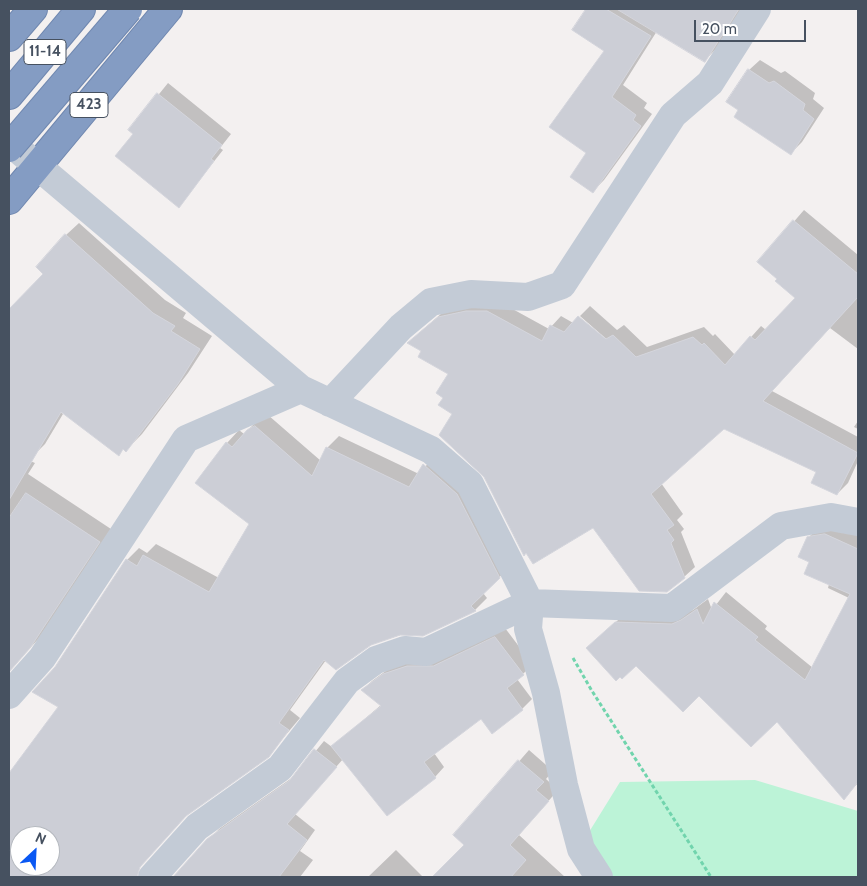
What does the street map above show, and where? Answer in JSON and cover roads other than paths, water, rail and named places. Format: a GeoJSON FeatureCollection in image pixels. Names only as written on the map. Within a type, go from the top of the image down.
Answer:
{"type":"FeatureCollection","features":[{"type":"Feature","properties":{"kind":"highway"},"geometry":{"type":"LineString","coordinates":[[9,37],[33,9]]}},
{"type":"Feature","properties":{"kind":"highway","name":"11-14"},"geometry":{"type":"LineString","coordinates":[[9,95],[80,9]]}},
{"type":"Feature","properties":{"kind":"highway"},"geometry":{"type":"LineString","coordinates":[[9,148],[128,9]]}},
{"type":"Feature","properties":{"kind":"highway","name":"423"},"geometry":{"type":"LineString","coordinates":[[9,200],[168,9]]}},
{"type":"Feature","properties":{"kind":"street"},"geometry":{"type":"LineString","coordinates":[[330,403],[401,327],[431,302],[471,294],[528,297],[562,285],[673,115],[710,83],[757,9]]}},
{"type":"Feature","properties":{"kind":"street"},"geometry":{"type":"LineString","coordinates":[[9,142],[301,389],[431,450],[470,484],[530,603],[528,629],[546,693],[564,785],[581,849],[599,877]]}},
{"type":"Feature","properties":{"kind":"street"},"geometry":{"type":"LineString","coordinates":[[9,695],[42,658],[186,439],[301,389]]}},
{"type":"Feature","properties":{"kind":"street"},"geometry":{"type":"LineString","coordinates":[[152,877],[197,827],[280,768],[346,681],[376,660],[405,650],[426,652],[530,603],[672,608],[782,526],[831,517],[858,522]]}}]}
